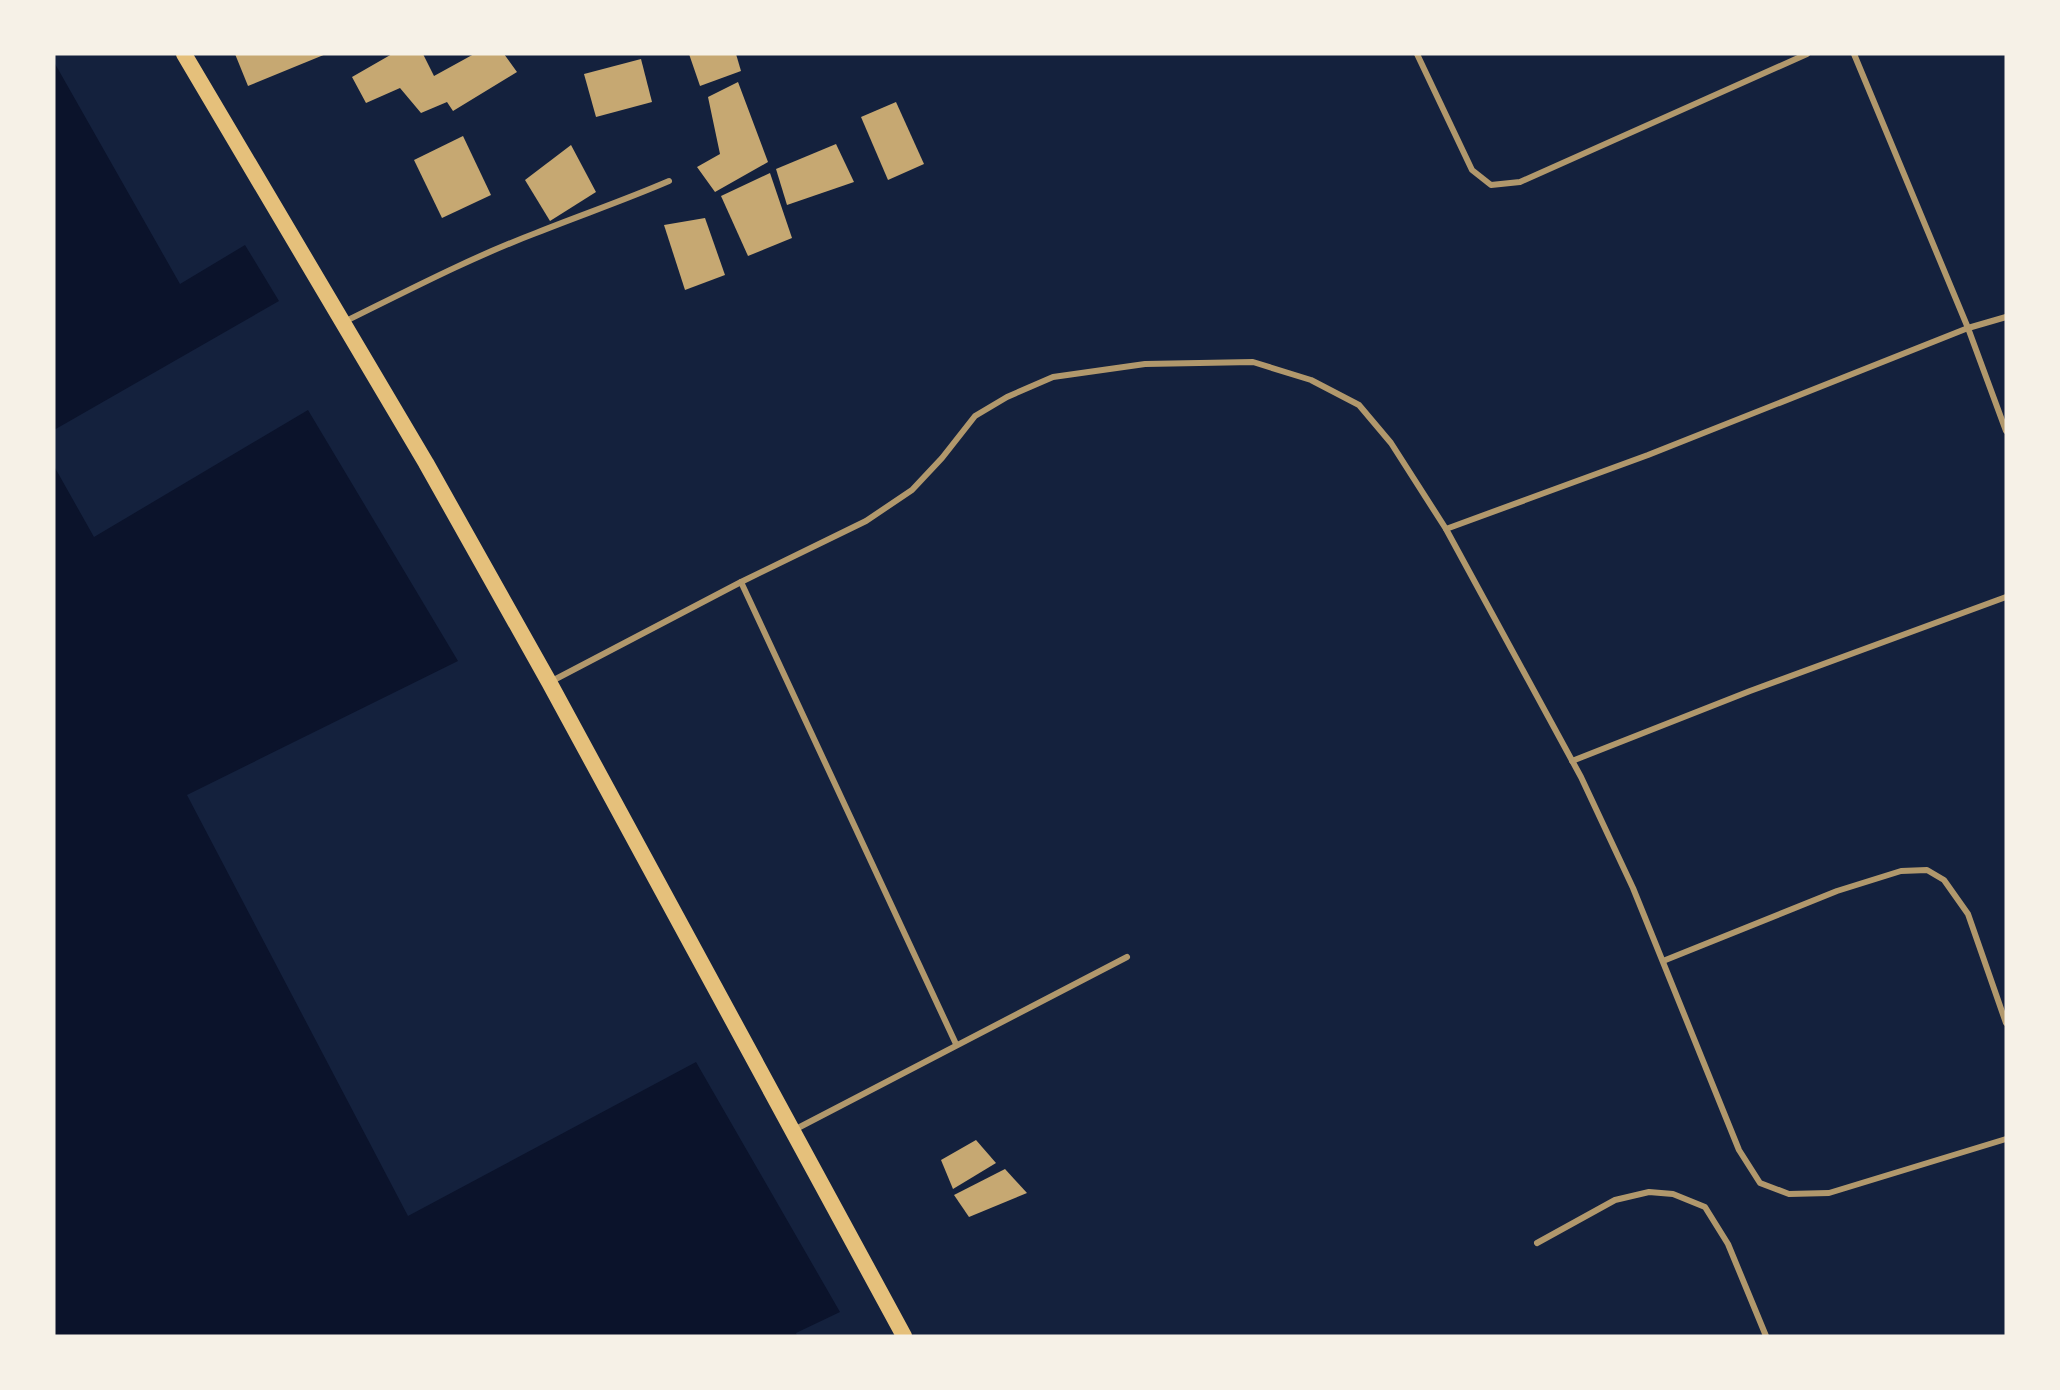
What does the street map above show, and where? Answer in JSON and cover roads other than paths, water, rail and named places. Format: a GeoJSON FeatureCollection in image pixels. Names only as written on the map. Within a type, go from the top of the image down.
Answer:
{"type":"FeatureCollection","features":[{"type":"Feature","properties":{"kind":"highway"},"geometry":{"type":"LineString","coordinates":[[184,54],[343,323],[549,682],[904,1336]]}},
{"type":"Feature","properties":{"kind":"street"},"geometry":{"type":"LineString","coordinates":[[1417,54],[1472,170],[1491,185],[1520,182],[1808,54]]}},
{"type":"Feature","properties":{"kind":"street"},"geometry":{"type":"LineString","coordinates":[[1854,54],[1968,328],[2006,431]]}},
{"type":"Feature","properties":{"kind":"street"},"geometry":{"type":"LineString","coordinates":[[343,323],[454,268],[669,181]]}},
{"type":"Feature","properties":{"kind":"street"},"geometry":{"type":"LineString","coordinates":[[1446,529],[1648,455],[1968,328],[2006,316]]}},
{"type":"Feature","properties":{"kind":"street"},"geometry":{"type":"LineString","coordinates":[[549,682],[741,582],[866,521],[912,490],[942,458],[975,416],[1007,397],[1053,377],[1145,364],[1253,362],[1311,381],[1359,405],[1391,443],[1446,529],[1572,761],[1633,888],[1739,1150],[1760,1184],[1789,1194],[1829,1193],[2006,1139]]}},
{"type":"Feature","properties":{"kind":"street"},"geometry":{"type":"LineString","coordinates":[[741,582],[956,1044]]}},
{"type":"Feature","properties":{"kind":"street"},"geometry":{"type":"LineString","coordinates":[[1572,761],[1750,691],[2006,597]]}},
{"type":"Feature","properties":{"kind":"street"},"geometry":{"type":"LineString","coordinates":[[1663,961],[1837,891],[1901,871],[1927,870],[1944,880],[1968,914],[2006,1023]]}},
{"type":"Feature","properties":{"kind":"street"},"geometry":{"type":"LineString","coordinates":[[793,1131],[956,1044],[1127,957]]}},
{"type":"Feature","properties":{"kind":"street"},"geometry":{"type":"LineString","coordinates":[[1536,1243],[1616,1200],[1649,1192],[1673,1194],[1705,1207],[1728,1244],[1766,1336]]}},
{"type":"Feature","properties":{"kind":"water"},"geometry":{"type":"Polygon","coordinates":[[[54,62],[180,284],[245,245],[279,301],[54,430],[54,62]]]}},
{"type":"Feature","properties":{"kind":"water"},"geometry":{"type":"Polygon","coordinates":[[[308,410],[458,661],[187,795],[408,1216],[696,1062],[840,1312],[796,1333],[797,1336],[54,1336],[54,466],[94,537],[308,410]]]}}]}
